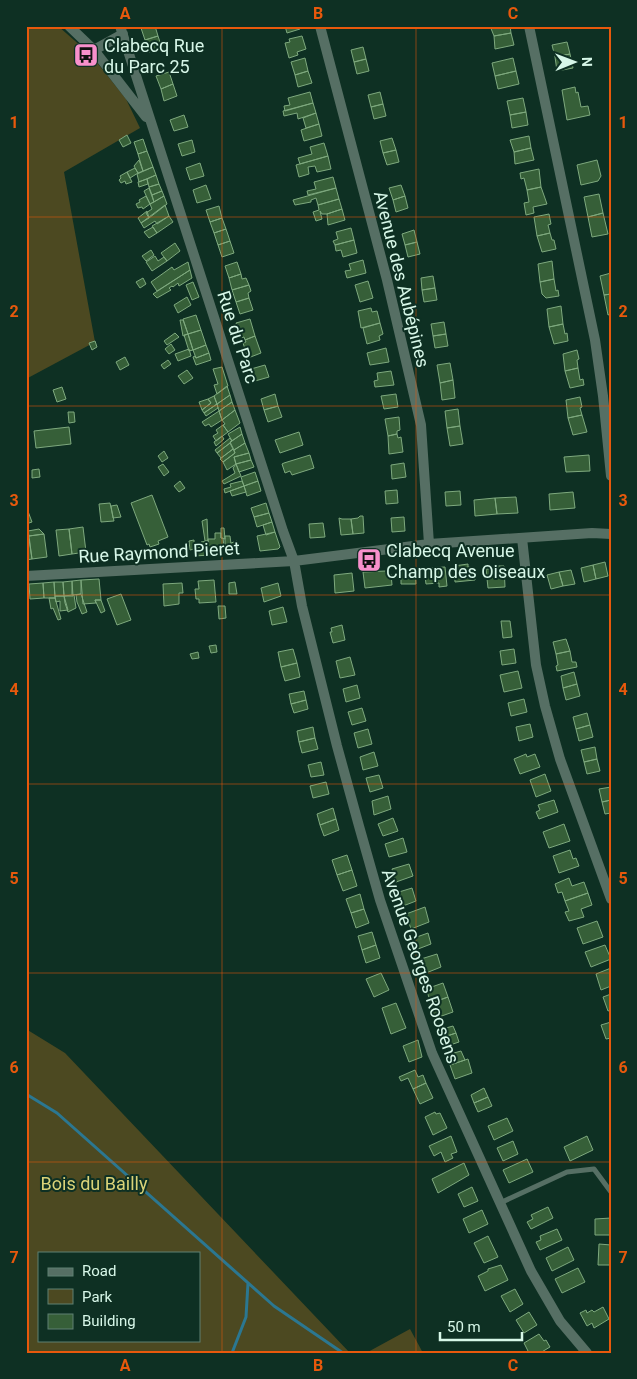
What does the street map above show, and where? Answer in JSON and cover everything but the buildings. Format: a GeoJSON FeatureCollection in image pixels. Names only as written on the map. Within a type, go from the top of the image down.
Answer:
{"type":"FeatureCollection","features":[{"type":"Feature","properties":{"kind":"street","name":"Rue du Parc"},"geometry":{"type":"LineString","coordinates":[[69,26],[94,50],[150,123]]}},
{"type":"Feature","properties":{"kind":"street","name":"Avenue des Aubépines"},"geometry":{"type":"LineString","coordinates":[[320,26],[387,280],[420,425],[429,544]]}},
{"type":"Feature","properties":{"kind":"street"},"geometry":{"type":"LineString","coordinates":[[529,26],[595,340],[611,476]]}},
{"type":"Feature","properties":{"kind":"street","name":"Rue du Parc"},"geometry":{"type":"LineString","coordinates":[[94,50],[122,30],[150,123],[282,531],[294,561]]}},
{"type":"Feature","properties":{"kind":"street","name":"Rue Raymond Pieret"},"geometry":{"type":"LineString","coordinates":[[26,576],[294,561],[429,544],[592,533],[611,534]]}},
{"type":"Feature","properties":{"kind":"street"},"geometry":{"type":"LineString","coordinates":[[522,538],[536,665],[545,706],[560,759],[611,899]]}},
{"type":"Feature","properties":{"kind":"street","name":"Avenue Georges Roosens"},"geometry":{"type":"LineString","coordinates":[[294,561],[302,606],[334,736],[380,900],[432,1053],[531,1271],[560,1321],[587,1353]]}},
{"type":"Feature","properties":{"kind":"lane"},"geometry":{"type":"LineString","coordinates":[[499,1203],[567,1172],[594,1169],[611,1192]]}},
{"type":"Feature","properties":{"kind":"green space"},"geometry":{"type":"Polygon","coordinates":[[[30,26],[58,26],[91,55],[126,99],[140,128],[64,172],[95,342],[26,379],[26,30],[30,26]]]}},
{"type":"Feature","properties":{"kind":"green space","name":"Bois du Bailly"},"geometry":{"type":"Polygon","coordinates":[[[26,1029],[65,1053],[350,1353],[26,1353],[26,1029]]]}},
{"type":"Feature","properties":{"kind":"green space"},"geometry":{"type":"Polygon","coordinates":[[[410,1329],[423,1353],[366,1353],[410,1329]]]}},
{"type":"Feature","properties":{"kind":"waterway"},"geometry":{"type":"LineString","coordinates":[[26,1094],[57,1113],[274,1306],[343,1353]]}},
{"type":"Feature","properties":{"kind":"waterway"},"geometry":{"type":"LineString","coordinates":[[232,1353],[246,1317],[248,1283]]}},
{"type":"Feature","properties":{"kind":"place","name":"Clabecq Rue du Parc 25"},"geometry":{"type":"Point","coordinates":[86,55]}},
{"type":"Feature","properties":{"kind":"place","name":"Clabecq Avenue Champ des Oiseaux"},"geometry":{"type":"Point","coordinates":[369,560]}}]}
